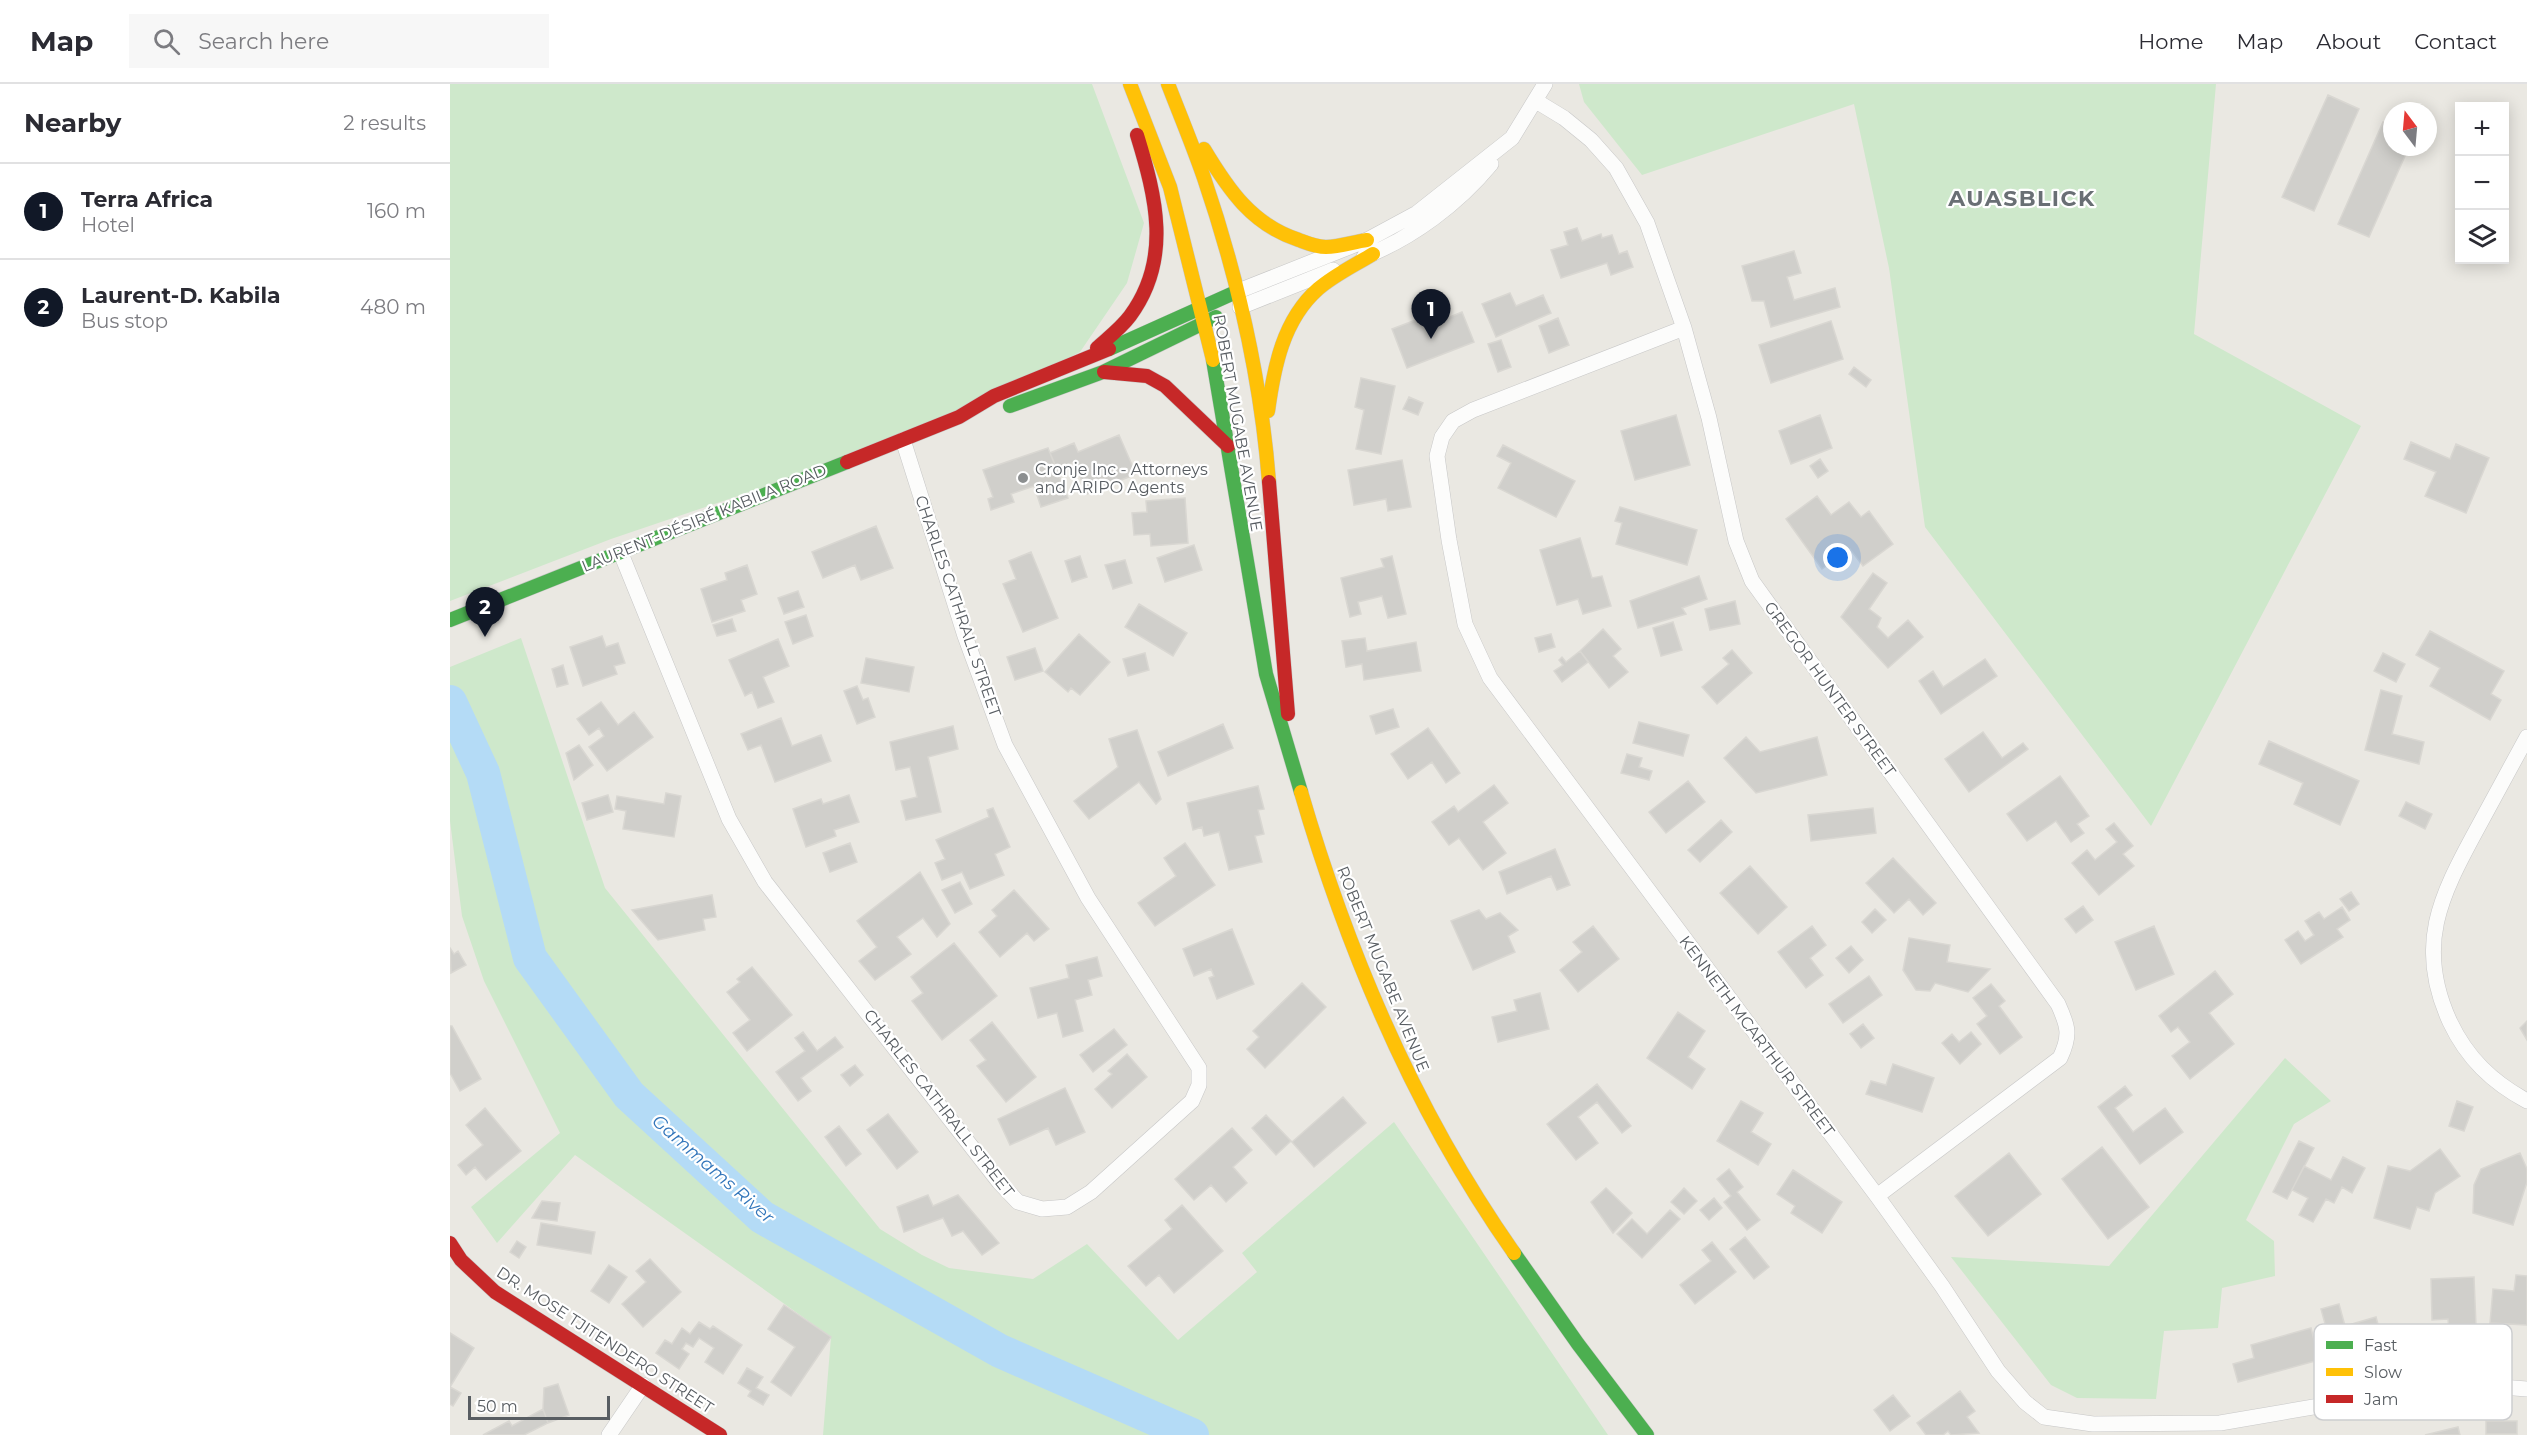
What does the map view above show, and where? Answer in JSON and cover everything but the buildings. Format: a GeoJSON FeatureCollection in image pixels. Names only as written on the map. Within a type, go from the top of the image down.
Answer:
{"type":"FeatureCollection","features":[{"type":"Feature","properties":{"kind":"main road"},"geometry":{"type":"LineString","coordinates":[[1085,360],[1129,317],[1147,285],[1158,252],[1159,228],[1146,166],[1121,84]]}},
{"type":"Feature","properties":{"kind":"main road","name":"ROBERT MUGABE AVENUE"},"geometry":{"type":"LineString","coordinates":[[1130,84],[1170,187],[1201,307],[1228,446],[1266,674],[1294,772],[1342,918],[1377,1006],[1413,1085],[1490,1218],[1578,1344],[1647,1435]]}},
{"type":"Feature","properties":{"kind":"main road","name":"ROBERT MUGABE AVENUE"},"geometry":{"type":"LineString","coordinates":[[1168,84],[1204,178],[1238,299],[1265,432],[1294,772]]}},
{"type":"Feature","properties":{"kind":"main road"},"geometry":{"type":"LineString","coordinates":[[1178,107],[1223,181],[1250,214],[1267,228],[1284,237],[1324,248],[1370,247]]}},
{"type":"Feature","properties":{"kind":"main road"},"geometry":{"type":"LineString","coordinates":[[1265,432],[1273,371],[1282,342],[1296,317],[1318,290],[1370,247]]}},
{"type":"Feature","properties":{"kind":"main road","name":"LAURENT-DÉSIRÉ KABILA ROAD"},"geometry":{"type":"LineString","coordinates":[[959,417],[999,410],[1102,372],[1204,322],[1238,299]]}},
{"type":"Feature","properties":{"kind":"main road","name":"LAURENT-DÉSIRÉ KABILA ROAD"},"geometry":{"type":"LineString","coordinates":[[450,620],[959,417],[994,396],[1085,360],[1201,307],[1238,299]]}},
{"type":"Feature","properties":{"kind":"main road"},"geometry":{"type":"LineString","coordinates":[[1102,372],[1147,376],[1165,386],[1228,446]]}},
{"type":"Feature","properties":{"kind":"main road","name":"DR. MOSE TJITENDERO STREET"},"geometry":{"type":"LineString","coordinates":[[450,1244],[461,1260],[495,1292],[720,1435]]}},
{"type":"Feature","properties":{"kind":"street","name":"LAURENT-DÉSIRÉ KABILA ROAD"},"geometry":{"type":"LineString","coordinates":[[1238,299],[1370,247],[1512,138],[1545,84]]}},
{"type":"Feature","properties":{"kind":"street","name":"GREGOR HUNTER STREET"},"geometry":{"type":"LineString","coordinates":[[1536,101],[1564,118],[1591,140],[1616,168],[1647,223],[1684,328],[1709,418],[1736,541],[1752,581],[2058,1004],[2067,1022],[2068,1041],[2060,1058],[1877,1196]]}},
{"type":"Feature","properties":{"kind":"street","name":"KENNETH MCARTHUR STREET"},"geometry":{"type":"LineString","coordinates":[[1684,328],[1473,410],[1453,421],[1442,437],[1437,456],[1449,540],[1465,624],[1490,678],[1877,1196],[1942,1286],[1998,1371],[2025,1402],[2044,1418],[2093,1424],[2220,1423],[2314,1407]]}},
{"type":"Feature","properties":{"kind":"street","name":"CHARLES CATHRALL STREET"},"geometry":{"type":"LineString","coordinates":[[620,551],[729,819],[765,882],[1017,1202],[1042,1209],[1067,1207],[1090,1192],[1192,1101],[1199,1085],[1199,1068],[1088,898],[1005,745],[965,636],[903,440]]}},
{"type":"Feature","properties":{"kind":"street"},"geometry":{"type":"LineString","coordinates":[[2527,737],[2450,879],[2439,907],[2434,934],[2433,964],[2442,1005],[2457,1037],[2478,1067],[2506,1090],[2527,1101]]}},
{"type":"Feature","properties":{"kind":"street"},"geometry":{"type":"LineString","coordinates":[[609,1435],[643,1385]]}},
{"type":"Feature","properties":{"kind":"street","name":"KENNETH MCARTHUR STREET"},"geometry":{"type":"LineString","coordinates":[[2512,1388],[2527,1389]]}},
{"type":"Feature","properties":{"kind":"green space"},"geometry":{"type":"Polygon","coordinates":[[[450,84],[1092,84],[1144,223],[1127,283],[1080,352],[903,440],[611,539],[450,601],[450,84]]]}},
{"type":"Feature","properties":{"kind":"green space"},"geometry":{"type":"Polygon","coordinates":[[[1579,84],[2216,84],[2194,334],[2361,426],[2151,826],[1925,527],[1889,268],[1854,104],[1642,175],[1584,102],[1579,84]]]}},
{"type":"Feature","properties":{"kind":"green space"},"geometry":{"type":"Polygon","coordinates":[[[521,638],[605,888],[880,1229],[922,1255],[949,1268],[1033,1279],[1087,1244],[1178,1340],[1257,1272],[1242,1253],[1394,1122],[1608,1435],[823,1435],[831,1337],[575,1155],[497,1243],[471,1207],[560,1133],[484,981],[462,916],[450,821],[450,667],[521,638]]]}},
{"type":"Feature","properties":{"kind":"green space"},"geometry":{"type":"Polygon","coordinates":[[[2285,1058],[2331,1101],[2294,1124],[2246,1220],[2274,1241],[2275,1276],[2222,1288],[2218,1328],[2164,1331],[2156,1399],[2077,1398],[2051,1385],[1951,1257],[2109,1266],[2285,1058]]]}},
{"type":"Feature","properties":{"kind":"waterway","name":"Gammams River"},"geometry":{"type":"LineString","coordinates":[[450,702],[483,773],[530,958],[629,1095],[762,1217],[1000,1351],[1192,1435]]}},
{"type":"Feature","properties":{"kind":"traffic: fast"},"geometry":{"type":"LineString","coordinates":[[1109,349],[1236,292]]}},
{"type":"Feature","properties":{"kind":"traffic: fast"},"geometry":{"type":"LineString","coordinates":[[1010,406],[1103,372],[1216,317]]}},
{"type":"Feature","properties":{"kind":"traffic: fast"},"geometry":{"type":"LineString","coordinates":[[1213,360],[1266,674],[1301,792]]}},
{"type":"Feature","properties":{"kind":"traffic: fast"},"geometry":{"type":"LineString","coordinates":[[450,620],[847,462]]}},
{"type":"Feature","properties":{"kind":"traffic: fast"},"geometry":{"type":"LineString","coordinates":[[1514,1253],[1578,1344],[1647,1435]]}},
{"type":"Feature","properties":{"kind":"traffic: slow"},"geometry":{"type":"LineString","coordinates":[[1130,84],[1170,187],[1213,360]]}},
{"type":"Feature","properties":{"kind":"traffic: slow"},"geometry":{"type":"LineString","coordinates":[[1168,84],[1204,178],[1237,290],[1254,367],[1269,482]]}},
{"type":"Feature","properties":{"kind":"traffic: slow"},"geometry":{"type":"LineString","coordinates":[[1204,149],[1222,178],[1243,204],[1268,225],[1282,233],[1322,247],[1367,240]]}},
{"type":"Feature","properties":{"kind":"traffic: slow"},"geometry":{"type":"LineString","coordinates":[[1268,411],[1277,361],[1296,315],[1306,301],[1324,284],[1373,254]]}},
{"type":"Feature","properties":{"kind":"traffic: slow"},"geometry":{"type":"LineString","coordinates":[[1301,792],[1340,913],[1389,1031],[1446,1145],[1514,1253]]}},
{"type":"Feature","properties":{"kind":"traffic: jam"},"geometry":{"type":"LineString","coordinates":[[1097,348],[1130,316],[1143,294],[1156,250],[1154,204],[1137,135]]}},
{"type":"Feature","properties":{"kind":"traffic: jam"},"geometry":{"type":"LineString","coordinates":[[847,462],[959,417],[994,396],[1109,349]]}},
{"type":"Feature","properties":{"kind":"traffic: jam"},"geometry":{"type":"LineString","coordinates":[[1104,372],[1147,376],[1165,386],[1228,446]]}},
{"type":"Feature","properties":{"kind":"traffic: jam"},"geometry":{"type":"LineString","coordinates":[[1269,482],[1288,714]]}},
{"type":"Feature","properties":{"kind":"traffic: jam"},"geometry":{"type":"LineString","coordinates":[[450,1243],[461,1260],[495,1292],[720,1435]]}},
{"type":"Feature","properties":{"kind":"place","name":"Terra Africa"},"geometry":{"type":"Point","coordinates":[1431,339]}},
{"type":"Feature","properties":{"kind":"place","name":"Cronje Inc - Attorneys and ARIPO Agents"},"geometry":{"type":"Point","coordinates":[1023,478]}},
{"type":"Feature","properties":{"kind":"place","name":"Laurent-D. Kabila"},"geometry":{"type":"Point","coordinates":[485,637]}},
{"type":"Feature","properties":{"kind":"district","name":"AUASBLICK"},"geometry":{"type":"Point","coordinates":[2022,198]}}]}
